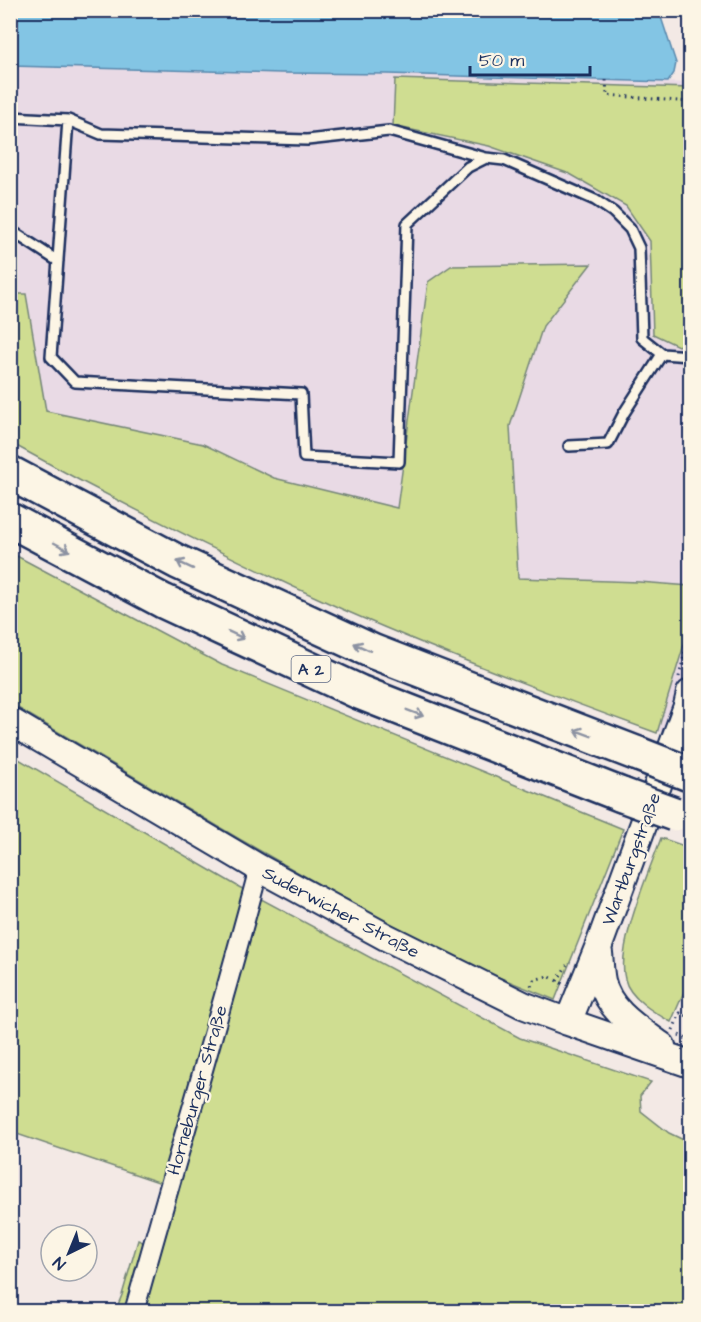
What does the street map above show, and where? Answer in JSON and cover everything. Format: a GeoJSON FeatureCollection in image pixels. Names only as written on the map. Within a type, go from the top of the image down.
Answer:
{"type":"FeatureCollection","features":[{"type":"Feature","properties":{"kind":"highway","name":"A 2"},"geometry":{"type":"LineString","coordinates":[[10,473],[178,562],[374,652],[690,774]]}},
{"type":"Feature","properties":{"kind":"highway","name":"A 2"},"geometry":{"type":"LineString","coordinates":[[10,520],[163,601],[359,692],[682,818]]}},
{"type":"Feature","properties":{"kind":"main road","name":"Wartburgstraße"},"geometry":{"type":"LineString","coordinates":[[568,1022],[581,994],[690,693]]}},
{"type":"Feature","properties":{"kind":"main road","name":"Suderwicher Straße"},"geometry":{"type":"LineString","coordinates":[[10,721],[259,868],[386,937],[523,1005],[686,1062]]}},
{"type":"Feature","properties":{"kind":"main road"},"geometry":{"type":"LineString","coordinates":[[598,948],[602,983],[618,1012],[686,1062]]}},
{"type":"Feature","properties":{"kind":"street","name":"Horneburger Straße"},"geometry":{"type":"LineString","coordinates":[[134,1311],[259,868]]}},
{"type":"Feature","properties":{"kind":"lane"},"geometry":{"type":"LineString","coordinates":[[10,117],[68,120],[101,134],[307,140],[389,131],[486,158],[504,160],[595,200],[613,212],[630,229],[639,248],[642,338],[662,354],[690,356]]}},
{"type":"Feature","properties":{"kind":"lane"},"geometry":{"type":"LineString","coordinates":[[68,120],[51,357],[75,382],[301,394],[304,457],[399,462],[406,224],[468,167],[486,158]]}},
{"type":"Feature","properties":{"kind":"lane"},"geometry":{"type":"LineString","coordinates":[[10,230],[58,261]]}},
{"type":"Feature","properties":{"kind":"lane"},"geometry":{"type":"LineString","coordinates":[[568,446],[608,444],[624,413],[662,354]]}},
{"type":"Feature","properties":{"kind":"path"},"geometry":{"type":"LineString","coordinates":[[606,80],[607,95],[690,102]]}},
{"type":"Feature","properties":{"kind":"path"},"geometry":{"type":"LineString","coordinates":[[523,1005],[534,980],[548,976],[581,994]]}},
{"type":"Feature","properties":{"kind":"path"},"geometry":{"type":"LineString","coordinates":[[672,1032],[680,1013],[690,1017]]}},
{"type":"Feature","properties":{"kind":"shaded area"},"geometry":{"type":"Polygon","coordinates":[[[11,66],[690,83],[690,586],[639,582],[518,579],[510,426],[543,326],[591,265],[428,281],[398,508],[274,478],[203,444],[46,411],[27,295],[11,294],[11,66]]]}},
{"type":"Feature","properties":{"kind":"shaded area"},"geometry":{"type":"Polygon","coordinates":[[[690,625],[690,719],[657,733],[690,625]]]}},
{"type":"Feature","properties":{"kind":"green space"},"geometry":{"type":"Polygon","coordinates":[[[395,79],[690,88],[690,340],[678,346],[653,334],[650,241],[626,206],[570,174],[489,146],[393,126],[395,79]]]}},
{"type":"Feature","properties":{"kind":"green space"},"geometry":{"type":"Polygon","coordinates":[[[591,264],[543,326],[510,426],[518,578],[690,586],[690,625],[657,733],[500,674],[344,610],[176,530],[11,443],[11,294],[26,294],[46,411],[203,444],[274,478],[397,508],[428,282],[451,266],[591,264]]]}},
{"type":"Feature","properties":{"kind":"green space"},"geometry":{"type":"Polygon","coordinates":[[[11,553],[222,665],[623,829],[555,1000],[442,954],[241,840],[11,704],[11,553]]]}},
{"type":"Feature","properties":{"kind":"green space"},"geometry":{"type":"Polygon","coordinates":[[[10,754],[239,887],[520,1038],[651,1082],[640,1096],[641,1111],[669,1133],[690,1143],[690,1311],[144,1311],[179,1189],[11,1132],[10,754]]]}},
{"type":"Feature","properties":{"kind":"green space"},"geometry":{"type":"Polygon","coordinates":[[[661,838],[690,848],[690,978],[671,1022],[637,999],[627,986],[623,965],[629,928],[661,838]]]}},
{"type":"Feature","properties":{"kind":"green space"},"geometry":{"type":"Polygon","coordinates":[[[138,1240],[145,1243],[126,1311],[115,1312],[122,1295],[138,1240]]]}},
{"type":"Feature","properties":{"kind":"water"},"geometry":{"type":"Polygon","coordinates":[[[11,10],[401,10],[413,15],[432,10],[659,11],[676,63],[674,73],[668,82],[11,66],[11,10]]]}}]}
